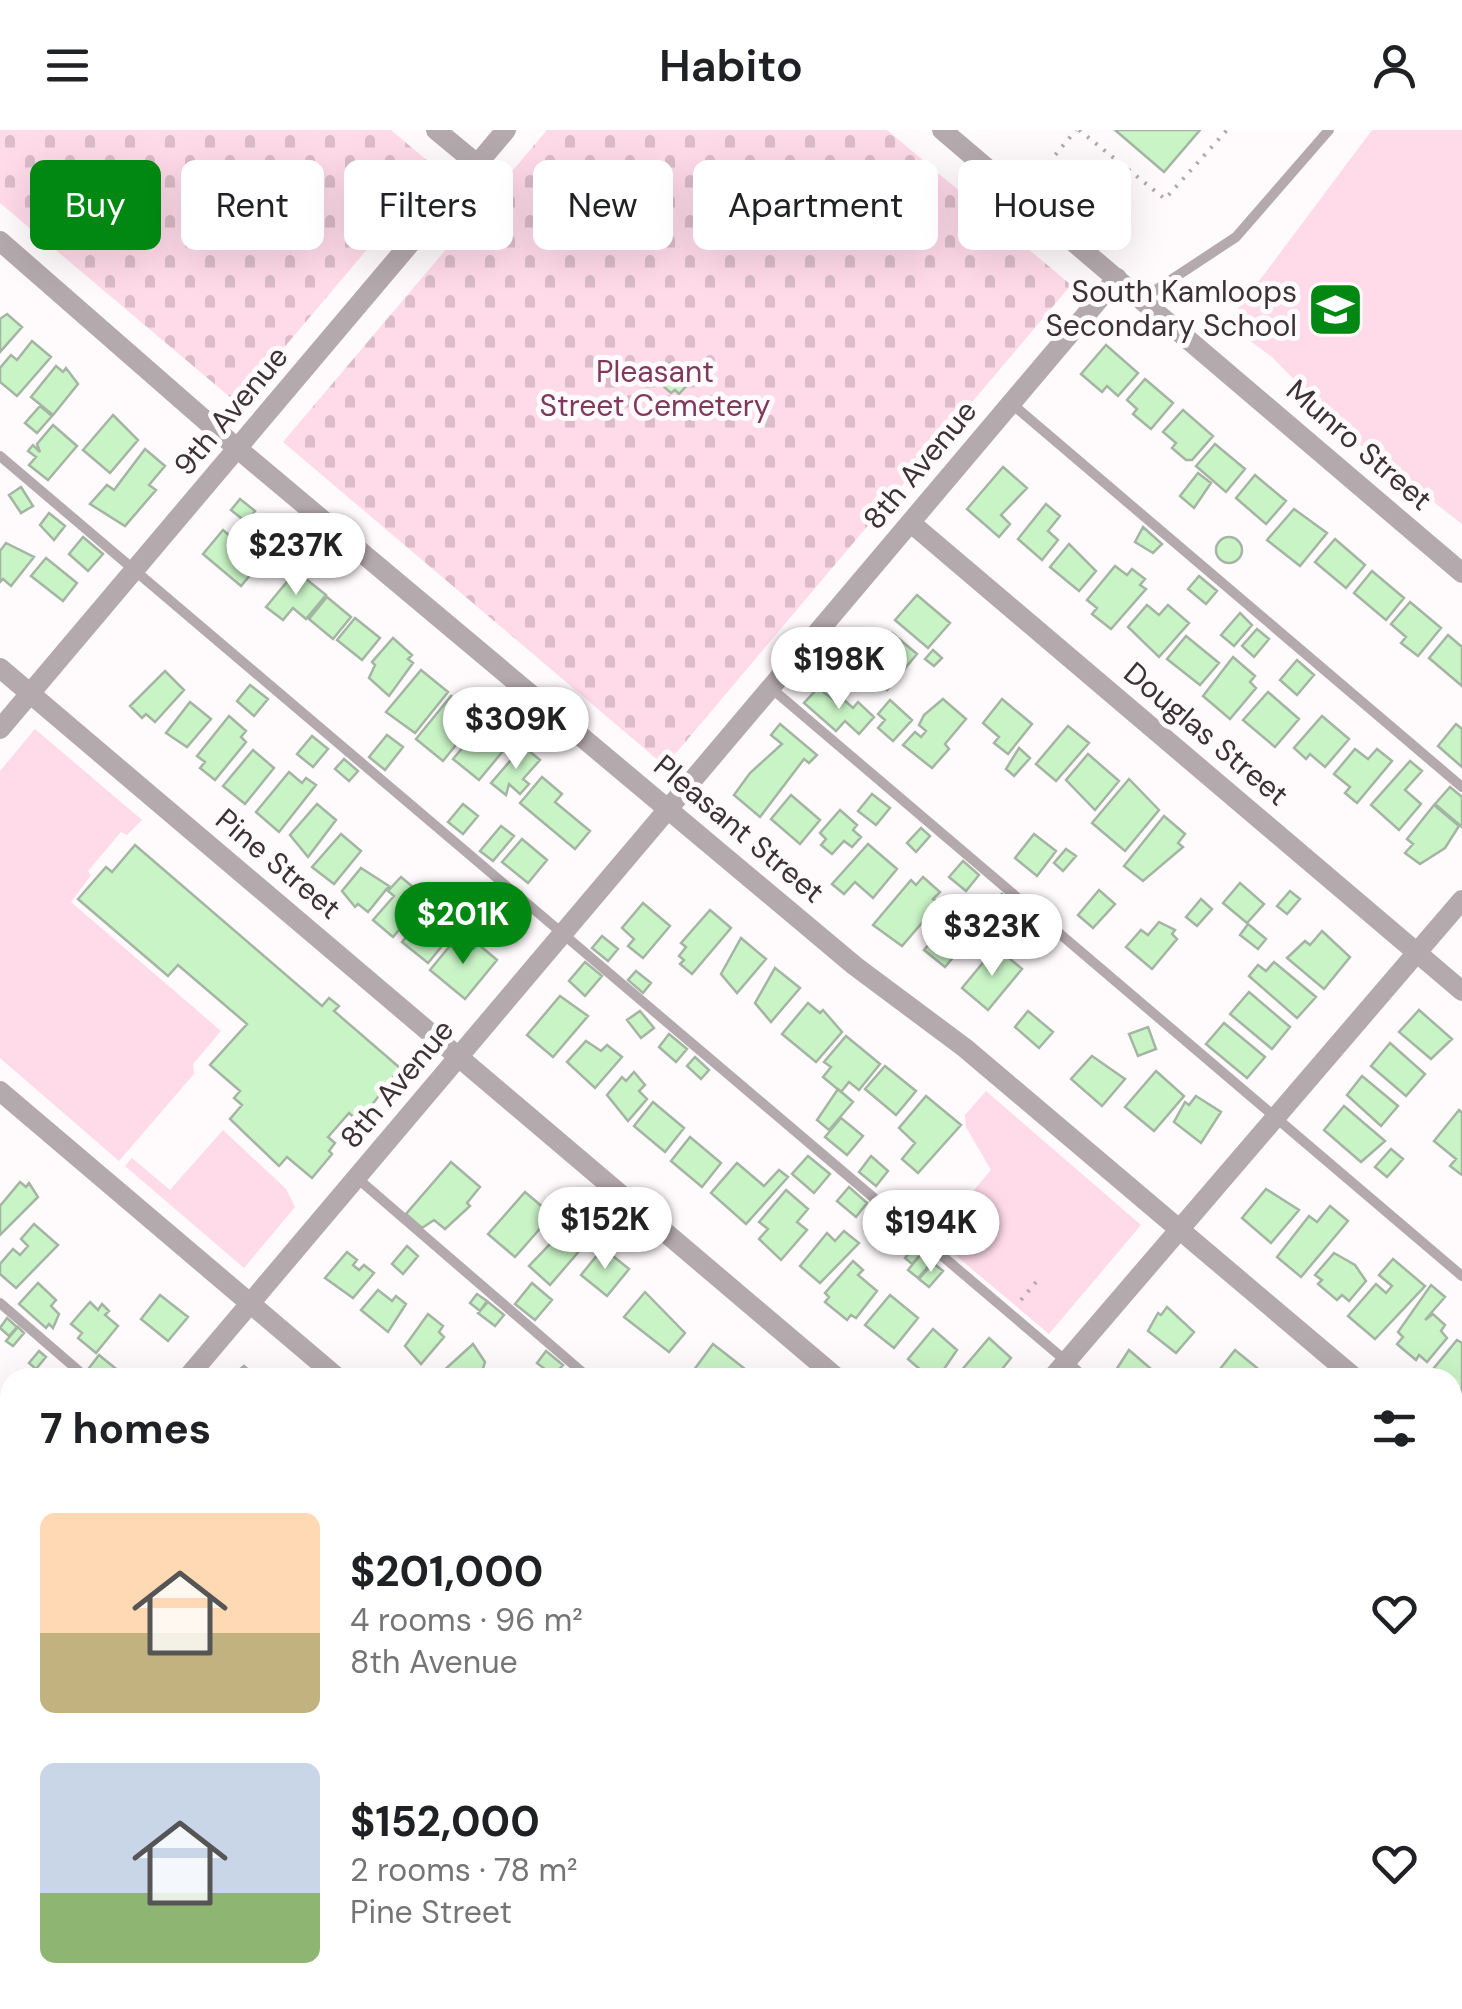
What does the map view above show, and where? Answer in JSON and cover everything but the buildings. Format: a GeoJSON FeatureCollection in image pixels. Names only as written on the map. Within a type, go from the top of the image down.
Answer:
{"type":"FeatureCollection","features":[{"type":"Feature","properties":{"kind":"street"},"geometry":{"type":"LineString","coordinates":[[436,130],[472,160]]}},
{"type":"Feature","properties":{"kind":"street","name":"9th Avenue"},"geometry":{"type":"LineString","coordinates":[[480,160],[506,130]]}},
{"type":"Feature","properties":{"kind":"street","name":"Munro Street"},"geometry":{"type":"LineString","coordinates":[[942,130],[1462,573]]}},
{"type":"Feature","properties":{"kind":"street","name":"Pleasant Street"},"geometry":{"type":"LineString","coordinates":[[0,242],[238,448],[855,966],[964,1048],[1343,1368]]}},
{"type":"Feature","properties":{"kind":"street","name":"9th Avenue"},"geometry":{"type":"LineString","coordinates":[[0,729],[405,250]]}},
{"type":"Feature","properties":{"kind":"street","name":"8th Avenue"},"geometry":{"type":"LineString","coordinates":[[196,1368],[1117,278]]}},
{"type":"Feature","properties":{"kind":"street","name":"Douglas Street"},"geometry":{"type":"LineString","coordinates":[[911,523],[1462,991]]}},
{"type":"Feature","properties":{"kind":"street","name":"Pine Street"},"geometry":{"type":"LineString","coordinates":[[0,668],[825,1368]]}},
{"type":"Feature","properties":{"kind":"street"},"geometry":{"type":"LineString","coordinates":[[1060,1368],[1176,1228],[1276,1118],[1462,900]]}},
{"type":"Feature","properties":{"kind":"street"},"geometry":{"type":"LineString","coordinates":[[0,1091],[326,1368]]}},
{"type":"Feature","properties":{"kind":"lane"},"geometry":{"type":"LineString","coordinates":[[1142,299],[1236,237],[1330,130]]}},
{"type":"Feature","properties":{"kind":"lane"},"geometry":{"type":"LineString","coordinates":[[1012,404],[1462,787]]}},
{"type":"Feature","properties":{"kind":"lane"},"geometry":{"type":"LineString","coordinates":[[0,456],[1075,1368]]}},
{"type":"Feature","properties":{"kind":"lane"},"geometry":{"type":"LineString","coordinates":[[771,688],[1462,1276]]}},
{"type":"Feature","properties":{"kind":"lane"},"geometry":{"type":"LineString","coordinates":[[357,1178],[577,1368]]}},
{"type":"Feature","properties":{"kind":"lane"},"geometry":{"type":"LineString","coordinates":[[0,1303],[76,1368]]}},
{"type":"Feature","properties":{"kind":"path"},"geometry":{"type":"LineString","coordinates":[[1051,160],[1078,130],[1165,200],[1227,130]]}},
{"type":"Feature","properties":{"kind":"path"},"geometry":{"type":"LineString","coordinates":[[1025,1306],[1020,1300],[1036,1282]]}},
{"type":"Feature","properties":{"kind":"green space"},"geometry":{"type":"Polygon","coordinates":[[[0,130],[391,130],[427,160],[344,160],[344,250],[367,250],[237,403],[56,250],[161,250],[161,160],[30,160],[30,228],[0,203],[0,130]]]}},
{"type":"Feature","properties":{"kind":"green space","name":"Pleasant Street Cemetery"},"geometry":{"type":"Polygon","coordinates":[[[547,130],[887,130],[923,160],[693,160],[693,250],[938,250],[938,173],[958,190],[958,250],[1029,250],[1071,285],[665,766],[283,442],[445,250],[513,250],[513,170],[547,130]]]}},
{"type":"Feature","properties":{"kind":"green space"},"geometry":{"type":"Polygon","coordinates":[[[1372,130],[1462,130],[1462,524],[1351,438],[1272,357],[1227,324],[1372,130]]]}},
{"type":"Feature","properties":{"kind":"green space"},"geometry":{"type":"Polygon","coordinates":[[[35,729],[142,820],[127,835],[121,832],[88,871],[91,875],[71,902],[221,1031],[193,1064],[194,1074],[119,1161],[0,1058],[0,771],[35,729]]]}},
{"type":"Feature","properties":{"kind":"green space"},"geometry":{"type":"Polygon","coordinates":[[[986,1091],[1141,1225],[1049,1334],[934,1237],[991,1170],[966,1127],[965,1115],[986,1091]]]}},
{"type":"Feature","properties":{"kind":"green space"},"geometry":{"type":"Polygon","coordinates":[[[223,1130],[286,1189],[295,1207],[244,1268],[125,1166],[132,1158],[170,1190],[223,1130]]]}},
{"type":"Feature","properties":{"kind":"place","name":"South Kamloops Secondary School"},"geometry":{"type":"Point","coordinates":[1336,309]}}]}
